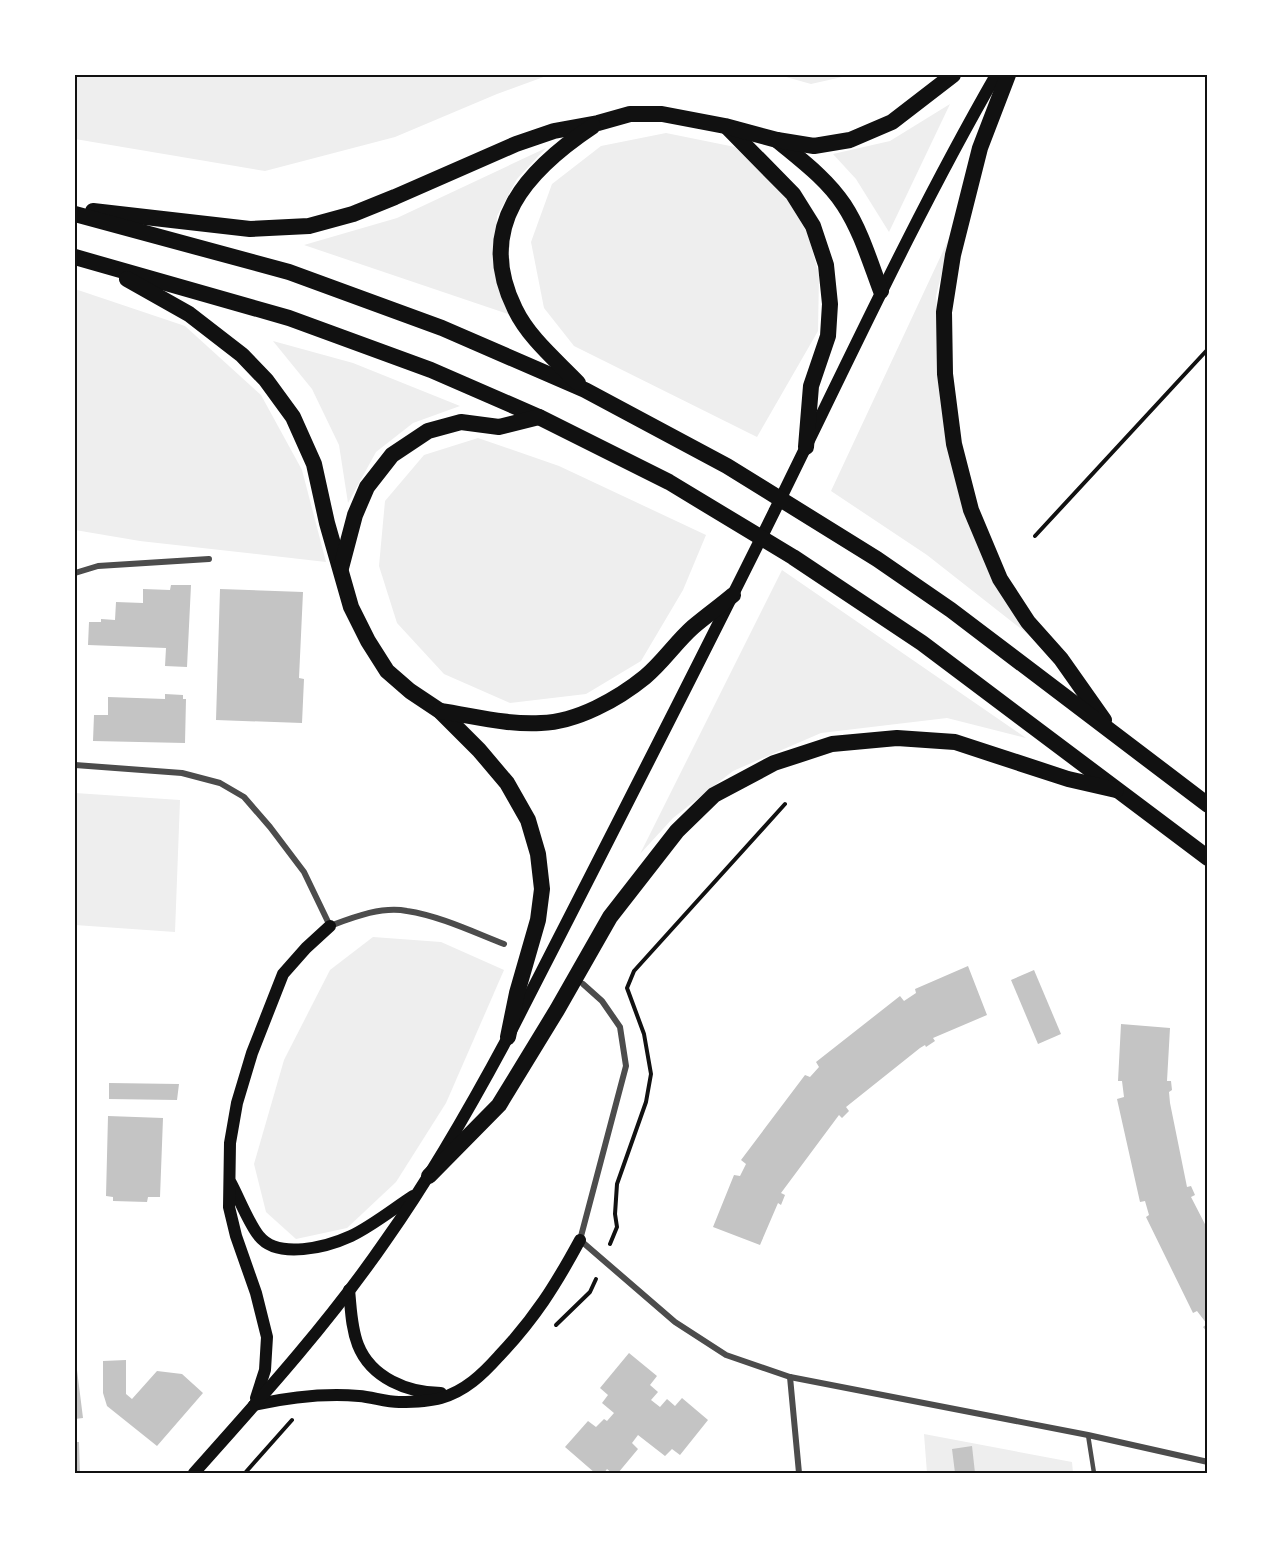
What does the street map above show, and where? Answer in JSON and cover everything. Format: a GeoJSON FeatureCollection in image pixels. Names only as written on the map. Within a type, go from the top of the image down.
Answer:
{"type":"FeatureCollection","features":[{"type":"Feature","properties":{"kind":"highway"},"geometry":{"type":"LineString","coordinates":[[75,212],[108,212],[250,229],[309,226],[374,206],[516,144],[554,130],[598,123],[630,114],[663,114],[725,126],[777,140],[814,146],[850,140],[892,122],[953,75]]}},
{"type":"Feature","properties":{"kind":"highway"},"geometry":{"type":"LineString","coordinates":[[1008,75],[981,148],[953,255],[944,312],[945,374],[954,444],[971,510],[1000,579],[1028,622],[1061,659],[1113,733]]}},
{"type":"Feature","properties":{"kind":"highway"},"geometry":{"type":"LineString","coordinates":[[585,390],[544,348],[516,310],[505,282],[502,239],[512,204],[530,178],[564,146],[598,123]]}},
{"type":"Feature","properties":{"kind":"highway"},"geometry":{"type":"LineString","coordinates":[[725,126],[793,194],[813,226],[826,265],[830,304],[828,336],[811,386],[806,447]]}},
{"type":"Feature","properties":{"kind":"highway"},"geometry":{"type":"LineString","coordinates":[[777,140],[819,176],[843,204],[861,235],[881,291]]}},
{"type":"Feature","properties":{"kind":"highway"},"geometry":{"type":"LineString","coordinates":[[75,212],[289,272],[442,328],[585,390],[728,466],[877,559],[951,610],[1208,805]]}},
{"type":"Feature","properties":{"kind":"highway"},"geometry":{"type":"LineString","coordinates":[[75,257],[290,318],[431,370],[539,417],[669,482],[793,557],[922,643],[1208,858]]}},
{"type":"Feature","properties":{"kind":"highway"},"geometry":{"type":"LineString","coordinates":[[103,265],[189,314],[242,355],[266,380],[293,417],[314,464],[327,523],[351,607],[368,641],[387,671],[410,691],[440,711],[479,750],[507,783],[528,820],[538,854],[542,889],[538,920],[517,993],[508,1037]]}},
{"type":"Feature","properties":{"kind":"highway"},"geometry":{"type":"LineString","coordinates":[[341,569],[355,515],[367,487],[392,455],[428,431],[461,422],[499,427],[539,417]]}},
{"type":"Feature","properties":{"kind":"highway"},"geometry":{"type":"LineString","coordinates":[[440,711],[522,723],[544,723],[583,713],[619,695],[645,677],[691,628],[733,595]]}},
{"type":"Feature","properties":{"kind":"highway"},"geometry":{"type":"LineString","coordinates":[[429,1176],[499,1105],[610,917],[677,831],[714,795],[774,763],[832,744],[897,738],[955,742],[1068,778],[1122,792]]}},
{"type":"Feature","properties":{"kind":"main road"},"geometry":{"type":"LineString","coordinates":[[194,1473],[254,1405],[386,1242],[470,1108],[733,595],[881,291],[957,143],[996,75]]}},
{"type":"Feature","properties":{"kind":"main road"},"geometry":{"type":"LineString","coordinates":[[254,1405],[265,1370],[267,1337],[229,1207],[230,1143],[237,1103],[268,1010],[283,974],[330,926]]}},
{"type":"Feature","properties":{"kind":"main road"},"geometry":{"type":"LineString","coordinates":[[230,1180],[260,1237],[275,1247],[291,1250],[307,1250],[351,1236],[419,1192]]}},
{"type":"Feature","properties":{"kind":"main road"},"geometry":{"type":"LineString","coordinates":[[254,1405],[316,1394],[366,1396],[396,1402],[427,1401],[454,1393],[471,1384],[485,1372],[534,1318],[554,1288],[580,1240]]}},
{"type":"Feature","properties":{"kind":"main road"},"geometry":{"type":"LineString","coordinates":[[349,1290],[352,1325],[358,1347],[371,1365],[386,1379],[407,1389],[429,1393],[454,1393]]}},
{"type":"Feature","properties":{"kind":"street"},"geometry":{"type":"LineString","coordinates":[[75,573],[98,566],[209,559]]}},
{"type":"Feature","properties":{"kind":"street"},"geometry":{"type":"LineString","coordinates":[[75,765],[182,773],[220,783],[244,797],[270,826],[304,872],[330,926],[374,912],[406,910],[445,921],[504,944]]}},
{"type":"Feature","properties":{"kind":"street"},"geometry":{"type":"LineString","coordinates":[[583,984],[602,1001],[620,1027],[626,1066],[580,1240],[675,1322],[726,1355],[790,1377],[1088,1435],[1208,1462]]}},
{"type":"Feature","properties":{"kind":"street"},"geometry":{"type":"LineString","coordinates":[[790,1377],[799,1473]]}},
{"type":"Feature","properties":{"kind":"lane"},"geometry":{"type":"LineString","coordinates":[[1088,1435],[1094,1473]]}},
{"type":"Feature","properties":{"kind":"path"},"geometry":{"type":"LineString","coordinates":[[1035,536],[1208,349]]}},
{"type":"Feature","properties":{"kind":"path"},"geometry":{"type":"LineString","coordinates":[[554,1327],[590,1292],[604,1260],[617,1227],[615,1214],[617,1184],[646,1102],[651,1074],[644,1034],[627,988],[634,971],[785,804]]}},
{"type":"Feature","properties":{"kind":"path"},"geometry":{"type":"LineString","coordinates":[[244,1473],[290,1421],[298,1416]]}},
{"type":"Feature","properties":{"kind":"shaded area"},"geometry":{"type":"Polygon","coordinates":[[[75,75],[549,75],[395,137],[265,171],[75,139],[75,75]]]}},
{"type":"Feature","properties":{"kind":"shaded area"},"geometry":{"type":"Polygon","coordinates":[[[779,75],[851,75],[811,84],[779,75]]]}},
{"type":"Feature","properties":{"kind":"shaded area"},"geometry":{"type":"Polygon","coordinates":[[[950,104],[889,232],[856,179],[833,154],[890,141],[950,104]]]}},
{"type":"Feature","properties":{"kind":"shaded area"},"geometry":{"type":"Polygon","coordinates":[[[666,133],[735,147],[783,192],[808,234],[819,275],[818,331],[757,437],[574,346],[544,308],[531,242],[552,184],[601,146],[666,133]]]}},
{"type":"Feature","properties":{"kind":"shaded area"},"geometry":{"type":"Polygon","coordinates":[[[546,148],[517,179],[497,216],[495,273],[508,314],[304,245],[397,218],[546,148]]]}},
{"type":"Feature","properties":{"kind":"shaded area"},"geometry":{"type":"Polygon","coordinates":[[[952,232],[936,296],[950,452],[1034,639],[927,555],[831,491],[952,232]]]}},
{"type":"Feature","properties":{"kind":"shaded area"},"geometry":{"type":"Polygon","coordinates":[[[75,289],[185,326],[261,395],[302,470],[326,562],[140,541],[75,530],[75,289]]]}},
{"type":"Feature","properties":{"kind":"shaded area"},"geometry":{"type":"Polygon","coordinates":[[[273,341],[353,363],[460,406],[413,423],[376,452],[348,503],[339,445],[312,389],[273,341]]]}},
{"type":"Feature","properties":{"kind":"shaded area"},"geometry":{"type":"Polygon","coordinates":[[[478,438],[559,466],[706,535],[683,590],[641,661],[586,694],[510,703],[444,674],[397,623],[379,566],[385,501],[424,455],[478,438]]]}},
{"type":"Feature","properties":{"kind":"shaded area"},"geometry":{"type":"Polygon","coordinates":[[[782,570],[1026,738],[947,718],[821,733],[733,771],[673,818],[640,854],[782,570]]]}},
{"type":"Feature","properties":{"kind":"shaded area"},"geometry":{"type":"Polygon","coordinates":[[[75,793],[180,800],[175,932],[75,925],[75,793]]]}},
{"type":"Feature","properties":{"kind":"shaded area"},"geometry":{"type":"Polygon","coordinates":[[[373,937],[441,942],[504,970],[446,1103],[396,1182],[347,1228],[296,1239],[266,1212],[254,1164],[284,1060],[330,970],[373,937]]]}},
{"type":"Feature","properties":{"kind":"shaded area"},"geometry":{"type":"Polygon","coordinates":[[[924,1434],[1072,1462],[1073,1473],[927,1473],[924,1434]]]}},
{"type":"Feature","properties":{"kind":"building"},"geometry":{"type":"Polygon","coordinates":[[[171,585],[191,585],[187,667],[165,666],[166,648],[88,645],[89,622],[101,622],[101,619],[115,620],[116,602],[143,603],[143,589],[170,590],[171,585]]]}},
{"type":"Feature","properties":{"kind":"building"},"geometry":{"type":"Polygon","coordinates":[[[220,589],[303,592],[299,678],[304,679],[302,723],[216,720],[220,589]]]}},
{"type":"Feature","properties":{"kind":"building"},"geometry":{"type":"Polygon","coordinates":[[[165,694],[183,695],[183,699],[186,699],[185,743],[93,741],[94,715],[108,715],[108,697],[165,699],[165,694]]]}},
{"type":"Feature","properties":{"kind":"building"},"geometry":{"type":"Polygon","coordinates":[[[968,966],[987,1015],[933,1038],[935,1041],[920,1048],[846,1107],[849,1111],[842,1118],[839,1115],[781,1193],[785,1195],[781,1205],[778,1203],[760,1245],[713,1227],[734,1175],[740,1176],[746,1164],[741,1160],[805,1075],[810,1077],[819,1067],[816,1062],[900,996],[904,1001],[916,993],[915,989],[968,966]]]}},
{"type":"Feature","properties":{"kind":"building"},"geometry":{"type":"Polygon","coordinates":[[[1034,970],[1061,1034],[1038,1044],[1011,980],[1034,970]]]}},
{"type":"Feature","properties":{"kind":"building"},"geometry":{"type":"Polygon","coordinates":[[[1121,1024],[1170,1028],[1167,1081],[1171,1081],[1170,1103],[1187,1187],[1191,1186],[1195,1195],[1191,1197],[1208,1230],[1208,1333],[1203,1327],[1207,1324],[1197,1311],[1193,1313],[1146,1217],[1149,1215],[1145,1201],[1140,1202],[1117,1099],[1124,1097],[1122,1081],[1118,1081],[1121,1024]]]}},
{"type":"Feature","properties":{"kind":"building"},"geometry":{"type":"Polygon","coordinates":[[[109,1083],[179,1084],[177,1100],[109,1099],[109,1083]]]}},
{"type":"Feature","properties":{"kind":"building"},"geometry":{"type":"Polygon","coordinates":[[[108,1116],[163,1118],[160,1197],[148,1197],[147,1202],[113,1201],[113,1197],[106,1196],[108,1116]]]}},
{"type":"Feature","properties":{"kind":"building"},"geometry":{"type":"Polygon","coordinates":[[[629,1353],[657,1376],[650,1385],[658,1392],[651,1400],[660,1407],[667,1399],[675,1406],[682,1398],[708,1420],[680,1455],[672,1449],[665,1456],[638,1435],[632,1443],[638,1449],[618,1473],[612,1473],[607,1469],[604,1473],[595,1473],[565,1447],[588,1421],[596,1427],[604,1419],[607,1421],[614,1413],[602,1403],[608,1395],[600,1388],[629,1353]]]}},
{"type":"Feature","properties":{"kind":"building"},"geometry":{"type":"Polygon","coordinates":[[[126,1360],[126,1394],[132,1399],[157,1371],[182,1374],[203,1393],[157,1446],[107,1406],[103,1393],[103,1361],[126,1360]]]}},
{"type":"Feature","properties":{"kind":"building"},"geometry":{"type":"Polygon","coordinates":[[[77,1370],[83,1418],[75,1419],[75,1371],[77,1370]]]}},
{"type":"Feature","properties":{"kind":"building"},"geometry":{"type":"Polygon","coordinates":[[[75,1442],[79,1442],[80,1473],[75,1473],[75,1442]]]}},
{"type":"Feature","properties":{"kind":"building"},"geometry":{"type":"Polygon","coordinates":[[[972,1446],[975,1473],[955,1473],[952,1449],[972,1446]]]}}]}
